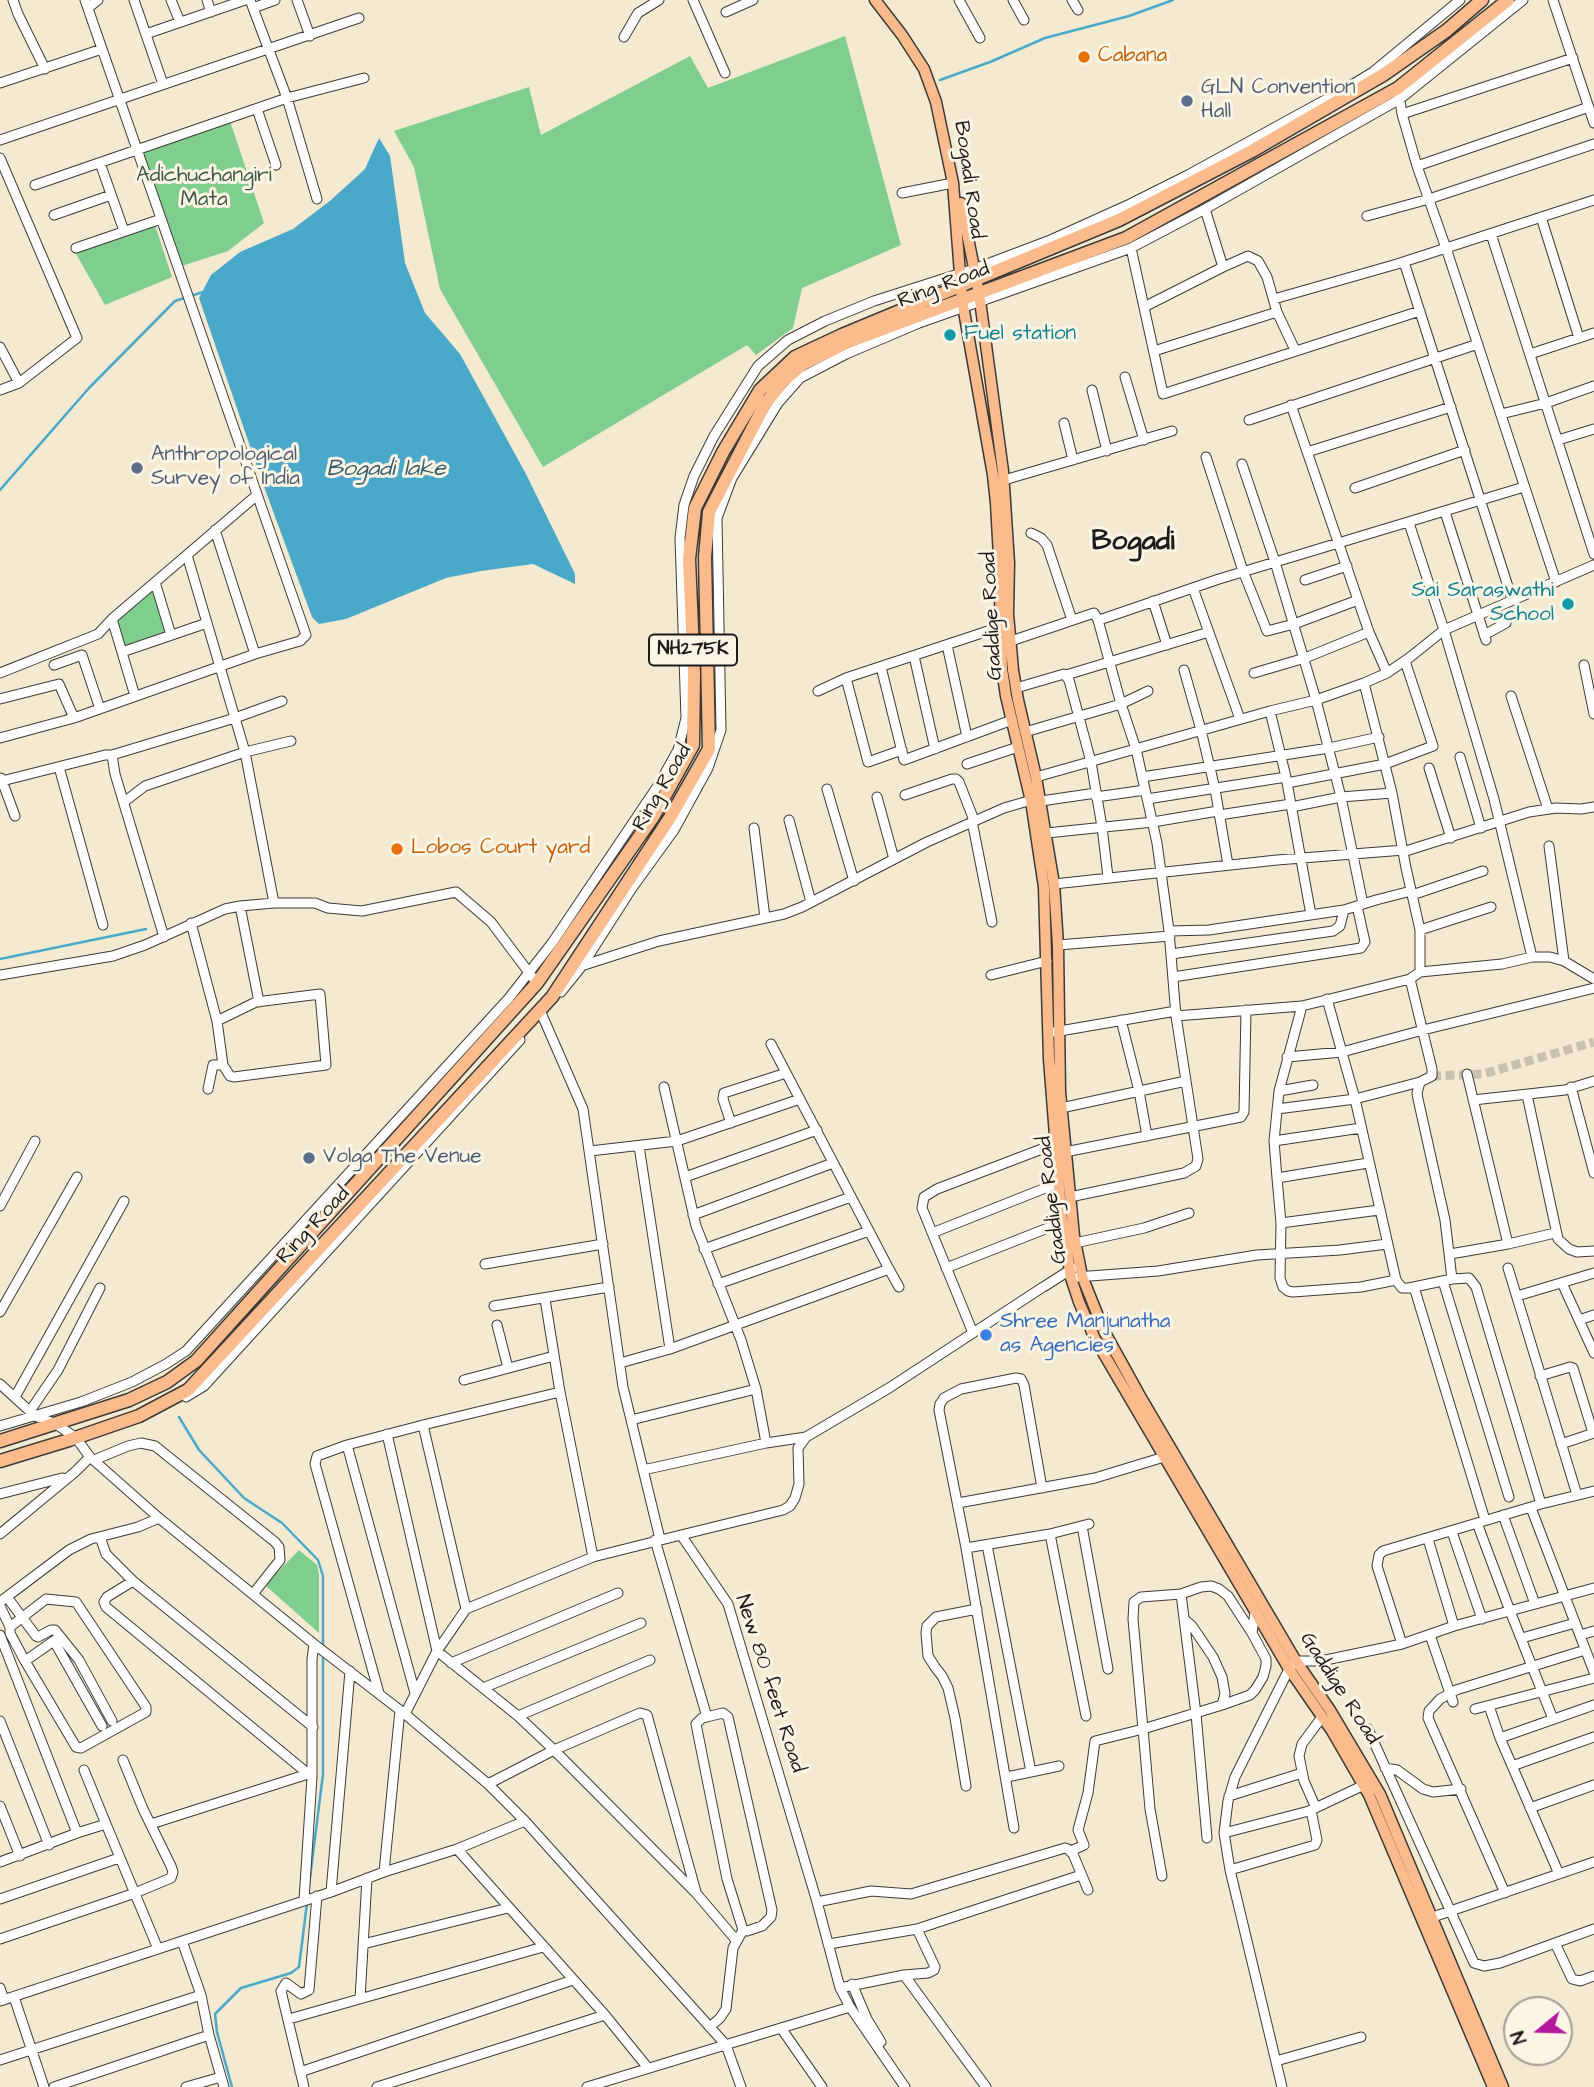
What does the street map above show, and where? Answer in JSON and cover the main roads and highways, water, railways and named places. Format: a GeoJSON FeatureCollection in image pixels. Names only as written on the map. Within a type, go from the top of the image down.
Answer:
{"type":"FeatureCollection","features":[{"type":"Feature","properties":{"kind":"highway","name":"Ring Road"},"geometry":{"type":"LineString","coordinates":[[0,1441],[129,1400],[167,1382],[196,1361],[533,978],[553,960],[653,817],[693,745],[694,674],[690,559],[695,508],[723,452],[760,390],[795,357],[961,279],[1100,223],[1252,151],[1383,75],[1446,31],[1482,0]]}},
{"type":"Feature","properties":{"kind":"highway","name":"Ring Road"},"geometry":{"type":"LineString","coordinates":[[0,1464],[77,1440],[139,1416],[188,1390],[552,997],[574,969],[675,819],[709,748],[705,557],[709,512],[765,404],[783,381],[803,365],[846,343],[1093,256],[1399,94],[1508,0]]}},
{"type":"Feature","properties":{"kind":"main road","name":"Bogadi Road"},"geometry":{"type":"LineString","coordinates":[[875,0],[924,69],[936,102],[953,183],[963,304]]}},
{"type":"Feature","properties":{"kind":"main road","name":"Bogadi Road"},"geometry":{"type":"LineString","coordinates":[[883,0],[919,49],[939,96],[954,155],[979,297]]}},
{"type":"Feature","properties":{"kind":"main road","name":"Gaddige Road"},"geometry":{"type":"LineString","coordinates":[[979,297],[1004,480],[1009,563],[1008,614],[1016,688],[1036,777],[1047,961],[1075,1243],[1075,1272],[1134,1386],[1322,1717],[1364,1785],[1428,1919],[1503,2087]]}},
{"type":"Feature","properties":{"kind":"main road","name":"Gaddige Road"},"geometry":{"type":"LineString","coordinates":[[963,304],[993,480],[999,557],[1002,669],[1018,747],[1046,833],[1054,884],[1058,945],[1054,1032],[1055,1144],[1063,1222],[1079,1303],[1095,1339],[1255,1612],[1330,1710],[1380,1794],[1493,2087]]}},
{"type":"Feature","properties":{"kind":"water","name":"Bogadi lake"},"geometry":{"type":"Polygon","coordinates":[[[379,138],[390,156],[405,263],[425,313],[460,354],[526,474],[575,574],[575,584],[533,564],[481,571],[446,578],[346,619],[319,624],[312,617],[263,484],[199,298],[211,275],[240,252],[293,229],[331,200],[365,169],[379,138]]]}},
{"type":"Feature","properties":{"kind":"waterway"},"geometry":{"type":"LineString","coordinates":[[940,80],[1045,38],[1129,16],[1173,0]]}},
{"type":"Feature","properties":{"kind":"waterway"},"geometry":{"type":"LineString","coordinates":[[0,490],[89,388],[175,301],[203,292]]}},
{"type":"Feature","properties":{"kind":"waterway"},"geometry":{"type":"LineString","coordinates":[[0,959],[146,929]]}},
{"type":"Feature","properties":{"kind":"waterway"},"geometry":{"type":"LineString","coordinates":[[179,1417],[199,1450],[244,1498],[282,1523],[318,1560],[323,1576],[323,1649]]}},
{"type":"Feature","properties":{"kind":"waterway"},"geometry":{"type":"LineString","coordinates":[[309,1886],[323,1774],[323,1656]]}},
{"type":"Feature","properties":{"kind":"waterway"},"geometry":{"type":"LineString","coordinates":[[232,2087],[217,2032],[215,2014],[241,1988],[291,1973],[299,1967],[307,1903]]}},
{"type":"Feature","properties":{"kind":"tunnel"},"geometry":{"type":"LineString","coordinates":[[1432,1076],[1483,1074],[1594,1042]]}},
{"type":"Feature","properties":{"kind":"place","name":"Cabana"},"geometry":{"type":"Point","coordinates":[1084,57]}},
{"type":"Feature","properties":{"kind":"place","name":"GLN Convention Hall"},"geometry":{"type":"Point","coordinates":[1187,101]}},
{"type":"Feature","properties":{"kind":"place","name":"Fuel station"},"geometry":{"type":"Point","coordinates":[950,335]}},
{"type":"Feature","properties":{"kind":"place","name":"Anthropological Survey of India"},"geometry":{"type":"Point","coordinates":[137,468]}},
{"type":"Feature","properties":{"kind":"place","name":"Sai Saraswathi School"},"geometry":{"type":"Point","coordinates":[1568,604]}},
{"type":"Feature","properties":{"kind":"place","name":"Lobos Court yard"},"geometry":{"type":"Point","coordinates":[397,849]}},
{"type":"Feature","properties":{"kind":"place","name":"Volga The Venue"},"geometry":{"type":"Point","coordinates":[309,1158]}},
{"type":"Feature","properties":{"kind":"place","name":"Shree Manjunatha as Agencies"},"geometry":{"type":"Point","coordinates":[986,1335]}},
{"type":"Feature","properties":{"kind":"district","name":"Bogadi"},"geometry":{"type":"Point","coordinates":[1133,543]}},
{"type":"Feature","properties":{"kind":"park label","name":"Adichuchangiri Mata"},"geometry":{"type":"Point","coordinates":[204,189]}}]}
